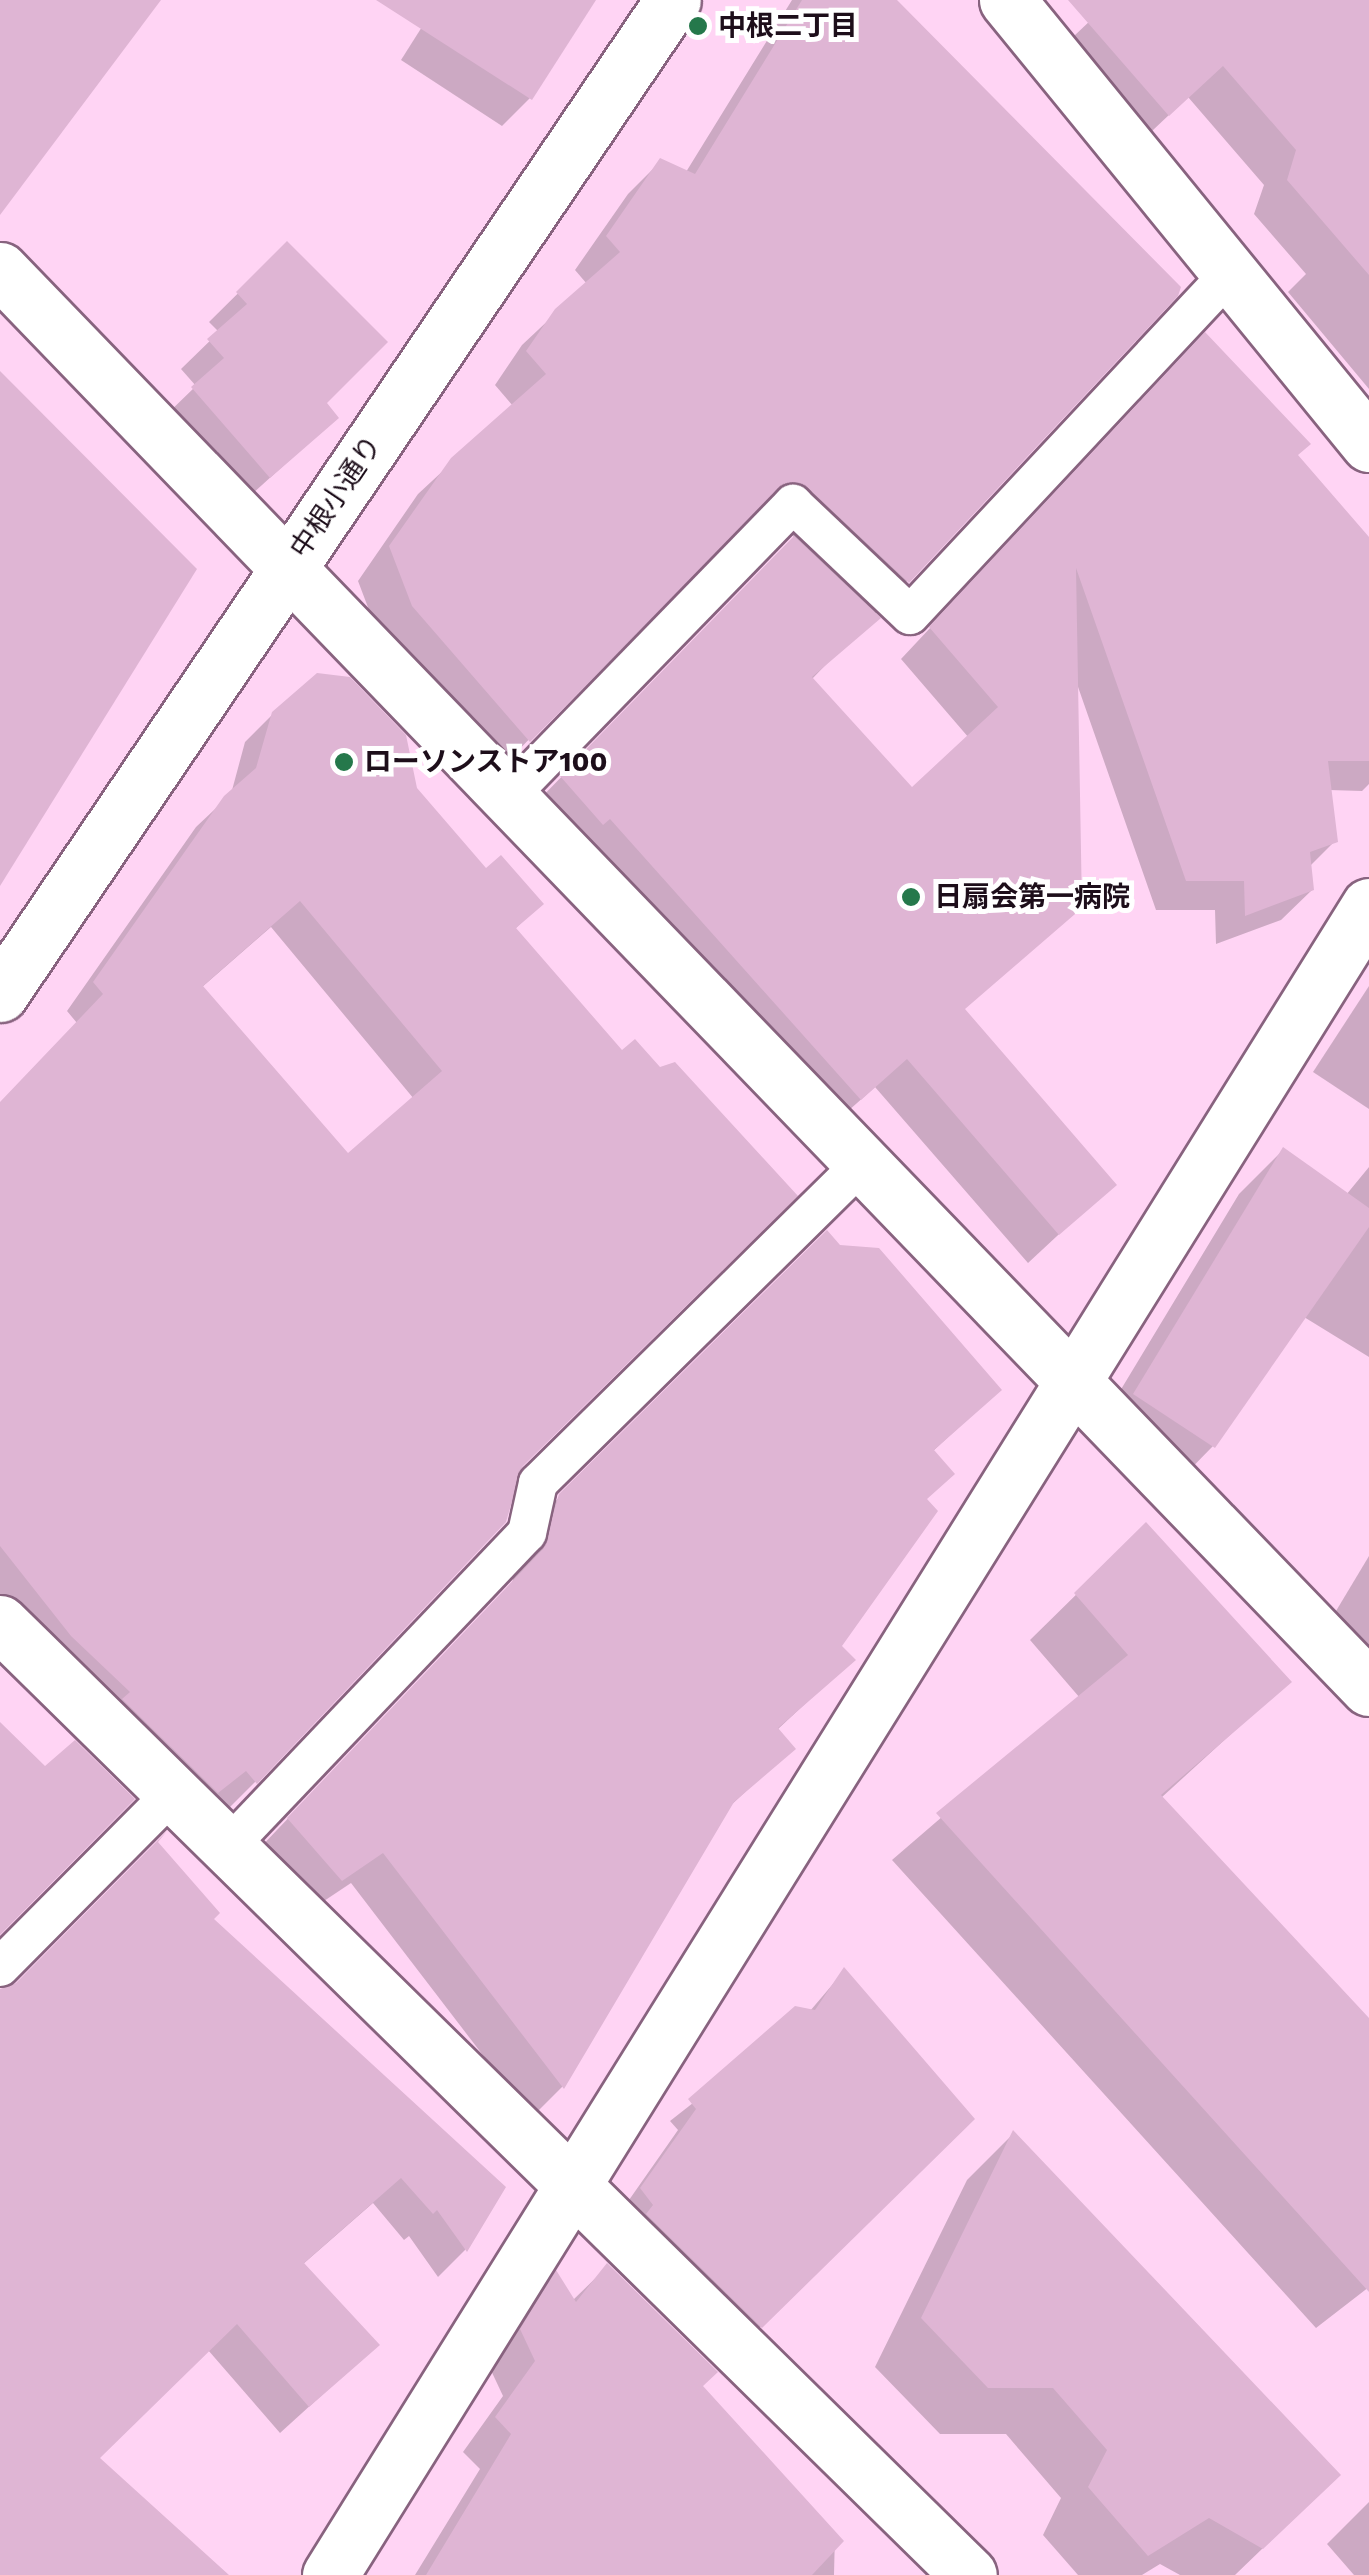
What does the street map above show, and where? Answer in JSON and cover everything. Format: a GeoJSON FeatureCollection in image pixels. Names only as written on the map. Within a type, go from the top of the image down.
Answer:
{"type":"FeatureCollection","features":[{"type":"Feature","properties":{"kind":"street","name":"中根小通り"},"geometry":{"type":"LineString","coordinates":[[0,994],[673,0]]}},
{"type":"Feature","properties":{"kind":"street"},"geometry":{"type":"LineString","coordinates":[[1007,0],[1369,444]]}},
{"type":"Feature","properties":{"kind":"street"},"geometry":{"type":"LineString","coordinates":[[0,270],[1369,1688]]}},
{"type":"Feature","properties":{"kind":"street"},"geometry":{"type":"LineString","coordinates":[[330,2575],[1369,906]]}},
{"type":"Feature","properties":{"kind":"street"},"geometry":{"type":"LineString","coordinates":[[0,1623],[969,2575]]}},
{"type":"Feature","properties":{"kind":"lane"},"geometry":{"type":"LineString","coordinates":[[508,797],[793,504],[910,615],[1228,274]]}},
{"type":"Feature","properties":{"kind":"lane"},"geometry":{"type":"LineString","coordinates":[[226,1849],[527,1534],[538,1482],[862,1164]]}},
{"type":"Feature","properties":{"kind":"lane"},"geometry":{"type":"LineString","coordinates":[[0,1967],[172,1794]]}},
{"type":"Feature","properties":{"kind":"building"},"geometry":{"type":"Polygon","coordinates":[[[0,0],[161,0],[0,215],[0,0]]]}},
{"type":"Feature","properties":{"kind":"building"},"geometry":{"type":"Polygon","coordinates":[[[376,0],[596,0],[532,100],[376,0]]]}},
{"type":"Feature","properties":{"kind":"building"},"geometry":{"type":"Polygon","coordinates":[[[802,0],[897,0],[1181,287],[1178,296],[909,583],[808,488],[786,483],[530,742],[412,606],[389,546],[451,458],[546,374],[526,351],[555,309],[620,252],[606,236],[660,158],[695,174],[802,0]]]}},
{"type":"Feature","properties":{"kind":"building"},"geometry":{"type":"Polygon","coordinates":[[[1068,0],[1369,0],[1369,275],[1287,180],[1296,150],[1223,66],[1169,116],[1068,0]]]}},
{"type":"Feature","properties":{"kind":"building"},"geometry":{"type":"Polygon","coordinates":[[[287,241],[388,342],[327,403],[339,418],[270,478],[191,387],[224,358],[207,339],[247,304],[236,292],[287,241]]]}},
{"type":"Feature","properties":{"kind":"building"},"geometry":{"type":"Polygon","coordinates":[[[1205,332],[1311,444],[1298,455],[1369,537],[1369,761],[1328,761],[1338,842],[1310,852],[1314,890],[1245,916],[1244,881],[1186,881],[1076,568],[1082,908],[965,1009],[1117,1185],[1059,1235],[907,1059],[861,1100],[610,819],[603,825],[560,776],[794,536],[881,618],[812,677],[912,787],[998,707],[929,627],[1205,332]]]}},
{"type":"Feature","properties":{"kind":"building"},"geometry":{"type":"Polygon","coordinates":[[[0,371],[197,569],[0,886],[0,371]]]}},
{"type":"Feature","properties":{"kind":"building"},"geometry":{"type":"Polygon","coordinates":[[[317,673],[350,677],[406,735],[417,788],[486,868],[501,855],[544,904],[516,928],[622,1050],[635,1039],[660,1067],[675,1062],[798,1196],[522,1467],[506,1522],[257,1784],[246,1771],[218,1793],[122,1699],[130,1692],[71,1636],[0,1546],[0,1102],[103,994],[93,982],[224,796],[256,768],[272,712],[317,673]],[[300,901],[203,986],[348,1153],[442,1071],[300,901]]]}},
{"type":"Feature","properties":{"kind":"building"},"geometry":{"type":"Polygon","coordinates":[[[1283,1147],[1369,1208],[1369,1227],[1215,1448],[1133,1394],[1283,1147]]]}},
{"type":"Feature","properties":{"kind":"building"},"geometry":{"type":"Polygon","coordinates":[[[827,1230],[840,1245],[879,1248],[1002,1390],[934,1450],[955,1474],[927,1499],[938,1511],[842,1646],[856,1660],[778,1728],[796,1749],[734,1802],[564,2089],[383,1853],[342,1881],[287,1818],[543,1549],[559,1494],[827,1230]]]}},
{"type":"Feature","properties":{"kind":"building"},"geometry":{"type":"Polygon","coordinates":[[[1146,1522],[1292,1682],[1161,1795],[1369,2018],[1369,2292],[936,1813],[1128,1655],[1074,1593],[1146,1522]]]}},
{"type":"Feature","properties":{"kind":"building"},"geometry":{"type":"Polygon","coordinates":[[[0,1722],[45,1766],[75,1740],[135,1799],[0,1935],[0,1722]]]}},
{"type":"Feature","properties":{"kind":"building"},"geometry":{"type":"Polygon","coordinates":[[[167,1831],[158,1842],[220,1913],[214,1919],[506,2187],[467,2252],[437,2210],[433,2214],[401,2178],[304,2263],[380,2345],[309,2407],[237,2324],[100,2458],[229,2575],[0,2575],[0,1989],[16,1983],[167,1831]]]}},
{"type":"Feature","properties":{"kind":"building"},"geometry":{"type":"Polygon","coordinates":[[[844,1967],[975,2119],[762,2328],[646,2214],[653,2205],[640,2188],[696,2109],[688,2099],[795,2006],[815,2010],[844,1967]]]}},
{"type":"Feature","properties":{"kind":"building"},"geometry":{"type":"Polygon","coordinates":[[[1013,2130],[1341,2475],[1263,2549],[1209,2518],[1148,2556],[1088,2487],[1107,2450],[1053,2388],[988,2388],[921,2318],[1013,2130]]]}},
{"type":"Feature","properties":{"kind":"building"},"geometry":{"type":"Polygon","coordinates":[[[607,2263],[718,2372],[703,2386],[844,2541],[812,2575],[426,2575],[511,2434],[495,2417],[535,2361],[520,2329],[556,2270],[576,2302],[607,2263]]]}},
{"type":"Feature","properties":{"kind":"place","name":"中根二丁目"},"geometry":{"type":"Point","coordinates":[698,26]}},
{"type":"Feature","properties":{"kind":"place","name":"ローソンストア100"},"geometry":{"type":"Point","coordinates":[344,762]}},
{"type":"Feature","properties":{"kind":"place","name":"日扇会第一病院"},"geometry":{"type":"Point","coordinates":[911,897]}}]}
